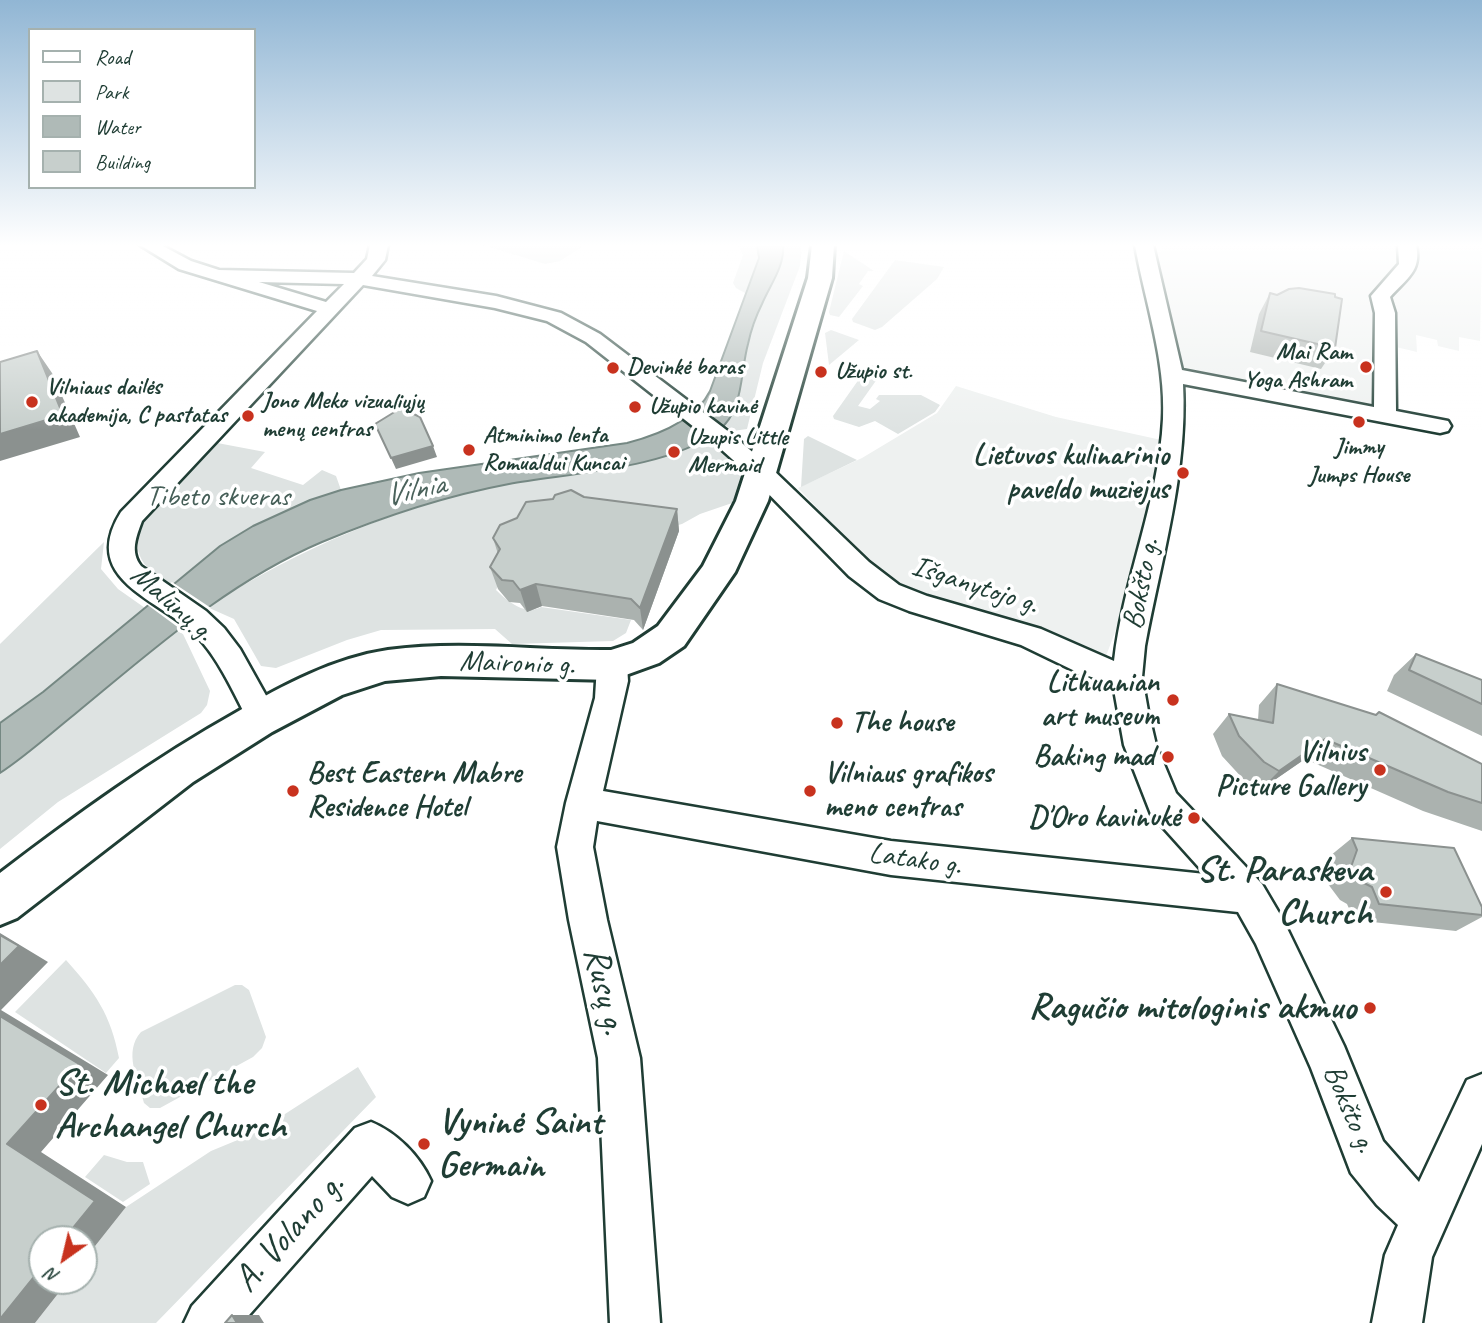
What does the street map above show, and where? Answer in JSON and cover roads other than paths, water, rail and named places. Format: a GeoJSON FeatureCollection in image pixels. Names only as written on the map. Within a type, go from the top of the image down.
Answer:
{"type":"FeatureCollection","features":[{"type":"Feature","properties":{"kind":"main road","name":"Maironio g."},"geometry":{"type":"LineString","coordinates":[[0,902],[141,794],[262,716],[314,689],[387,666],[456,662],[612,665],[630,661],[671,636],[717,572],[743,523],[811,307]]}},
{"type":"Feature","properties":{"kind":"street"},"geometry":{"type":"LineString","coordinates":[[321,307],[328,309]]}},
{"type":"Feature","properties":{"kind":"street","name":"Malūnų g."},"geometry":{"type":"LineString","coordinates":[[262,716],[229,658],[200,621],[137,578],[126,565],[121,555],[122,540],[130,518],[330,307]]}},
{"type":"Feature","properties":{"kind":"street","name":"Išganytojo g."},"geometry":{"type":"LineString","coordinates":[[514,307],[554,317],[593,338],[721,437],[760,471],[859,569],[889,592],[919,604],[1031,637],[1090,665],[1127,677]]}},
{"type":"Feature","properties":{"kind":"street","name":"Bokšto g."},"geometry":{"type":"LineString","coordinates":[[1157,307],[1172,375],[1174,419],[1170,456],[1135,620],[1127,677],[1140,745],[1163,803],[1249,896],[1269,931],[1329,1062],[1367,1157],[1393,1189],[1424,1218]]}},
{"type":"Feature","properties":{"kind":"street"},"geometry":{"type":"LineString","coordinates":[[1383,307],[1385,416]]}},
{"type":"Feature","properties":{"kind":"street"},"geometry":{"type":"LineString","coordinates":[[1172,375],[1440,426]]}},
{"type":"Feature","properties":{"kind":"street","name":"Rusų g."},"geometry":{"type":"LineString","coordinates":[[612,665],[614,681],[583,803],[575,847],[588,920],[619,1058],[635,1323]]}},
{"type":"Feature","properties":{"kind":"street","name":"Latako g."},"geometry":{"type":"LineString","coordinates":[[583,803],[891,858],[1249,896]]}},
{"type":"Feature","properties":{"kind":"street"},"geometry":{"type":"LineString","coordinates":[[1397,1323],[1409,1255],[1482,1095]]}},
{"type":"Feature","properties":{"kind":"street","name":"A. Volano g."},"geometry":{"type":"LineString","coordinates":[[209,1323],[371,1144],[408,1181]]}},
{"type":"Feature","properties":{"kind":"water","name":"Vilnia"},"geometry":{"type":"Polygon","coordinates":[[[741,307],[761,307],[752,328],[733,413],[718,431],[697,444],[646,462],[509,484],[438,501],[368,524],[288,558],[192,619],[0,773],[0,723],[43,692],[220,546],[253,526],[310,500],[341,490],[419,473],[627,443],[651,436],[685,419],[695,411],[710,391],[741,307]]]}},
{"type":"Feature","properties":{"kind":"place","name":"Mai Ram Yoga Ashram"},"geometry":{"type":"Point","coordinates":[1366,367]}},
{"type":"Feature","properties":{"kind":"place","name":"Devinkė baras"},"geometry":{"type":"Point","coordinates":[613,368]}},
{"type":"Feature","properties":{"kind":"place","name":"Užupio st."},"geometry":{"type":"Point","coordinates":[821,372]}},
{"type":"Feature","properties":{"kind":"place","name":"Vilniaus dailės akademija, C pastatas"},"geometry":{"type":"Point","coordinates":[32,402]}},
{"type":"Feature","properties":{"kind":"place","name":"Užupio kavinė"},"geometry":{"type":"Point","coordinates":[635,407]}},
{"type":"Feature","properties":{"kind":"place","name":"Jono Meko vizualiųjų menų centras"},"geometry":{"type":"Point","coordinates":[248,416]}},
{"type":"Feature","properties":{"kind":"place","name":"Jimmy Jumps House"},"geometry":{"type":"Point","coordinates":[1359,422]}},
{"type":"Feature","properties":{"kind":"place","name":"Atminimo lenta Romualdui Kuncai"},"geometry":{"type":"Point","coordinates":[469,450]}},
{"type":"Feature","properties":{"kind":"place","name":"Uzupis Little Mermaid"},"geometry":{"type":"Point","coordinates":[674,452]}},
{"type":"Feature","properties":{"kind":"place","name":"Lietuvos kulinarinio paveldo muziejus"},"geometry":{"type":"Point","coordinates":[1183,473]}},
{"type":"Feature","properties":{"kind":"place","name":"Lithuanian art museum"},"geometry":{"type":"Point","coordinates":[1173,700]}},
{"type":"Feature","properties":{"kind":"place","name":"The house"},"geometry":{"type":"Point","coordinates":[837,723]}},
{"type":"Feature","properties":{"kind":"place","name":"Baking mad"},"geometry":{"type":"Point","coordinates":[1168,757]}},
{"type":"Feature","properties":{"kind":"place","name":"Vilnius Picture Gallery"},"geometry":{"type":"Point","coordinates":[1380,770]}},
{"type":"Feature","properties":{"kind":"place","name":"Best Eastern Mabre Residence Hotel"},"geometry":{"type":"Point","coordinates":[293,791]}},
{"type":"Feature","properties":{"kind":"place","name":"Vilniaus grafikos meno centras"},"geometry":{"type":"Point","coordinates":[810,791]}},
{"type":"Feature","properties":{"kind":"place","name":"D'Oro kavinukė"},"geometry":{"type":"Point","coordinates":[1194,818]}},
{"type":"Feature","properties":{"kind":"place","name":"St. Paraskeva Church"},"geometry":{"type":"Point","coordinates":[1386,892]}},
{"type":"Feature","properties":{"kind":"place","name":"Ragučio mitologinis akmuo"},"geometry":{"type":"Point","coordinates":[1370,1008]}},
{"type":"Feature","properties":{"kind":"place","name":"St. Michael the Archangel Church"},"geometry":{"type":"Point","coordinates":[41,1105]}},
{"type":"Feature","properties":{"kind":"place","name":"Vyninė Saint Germain"},"geometry":{"type":"Point","coordinates":[424,1144]}},
{"type":"Feature","properties":{"kind":"park label","name":"Tibeto skveras"},"geometry":{"type":"Point","coordinates":[218,497]}}]}
